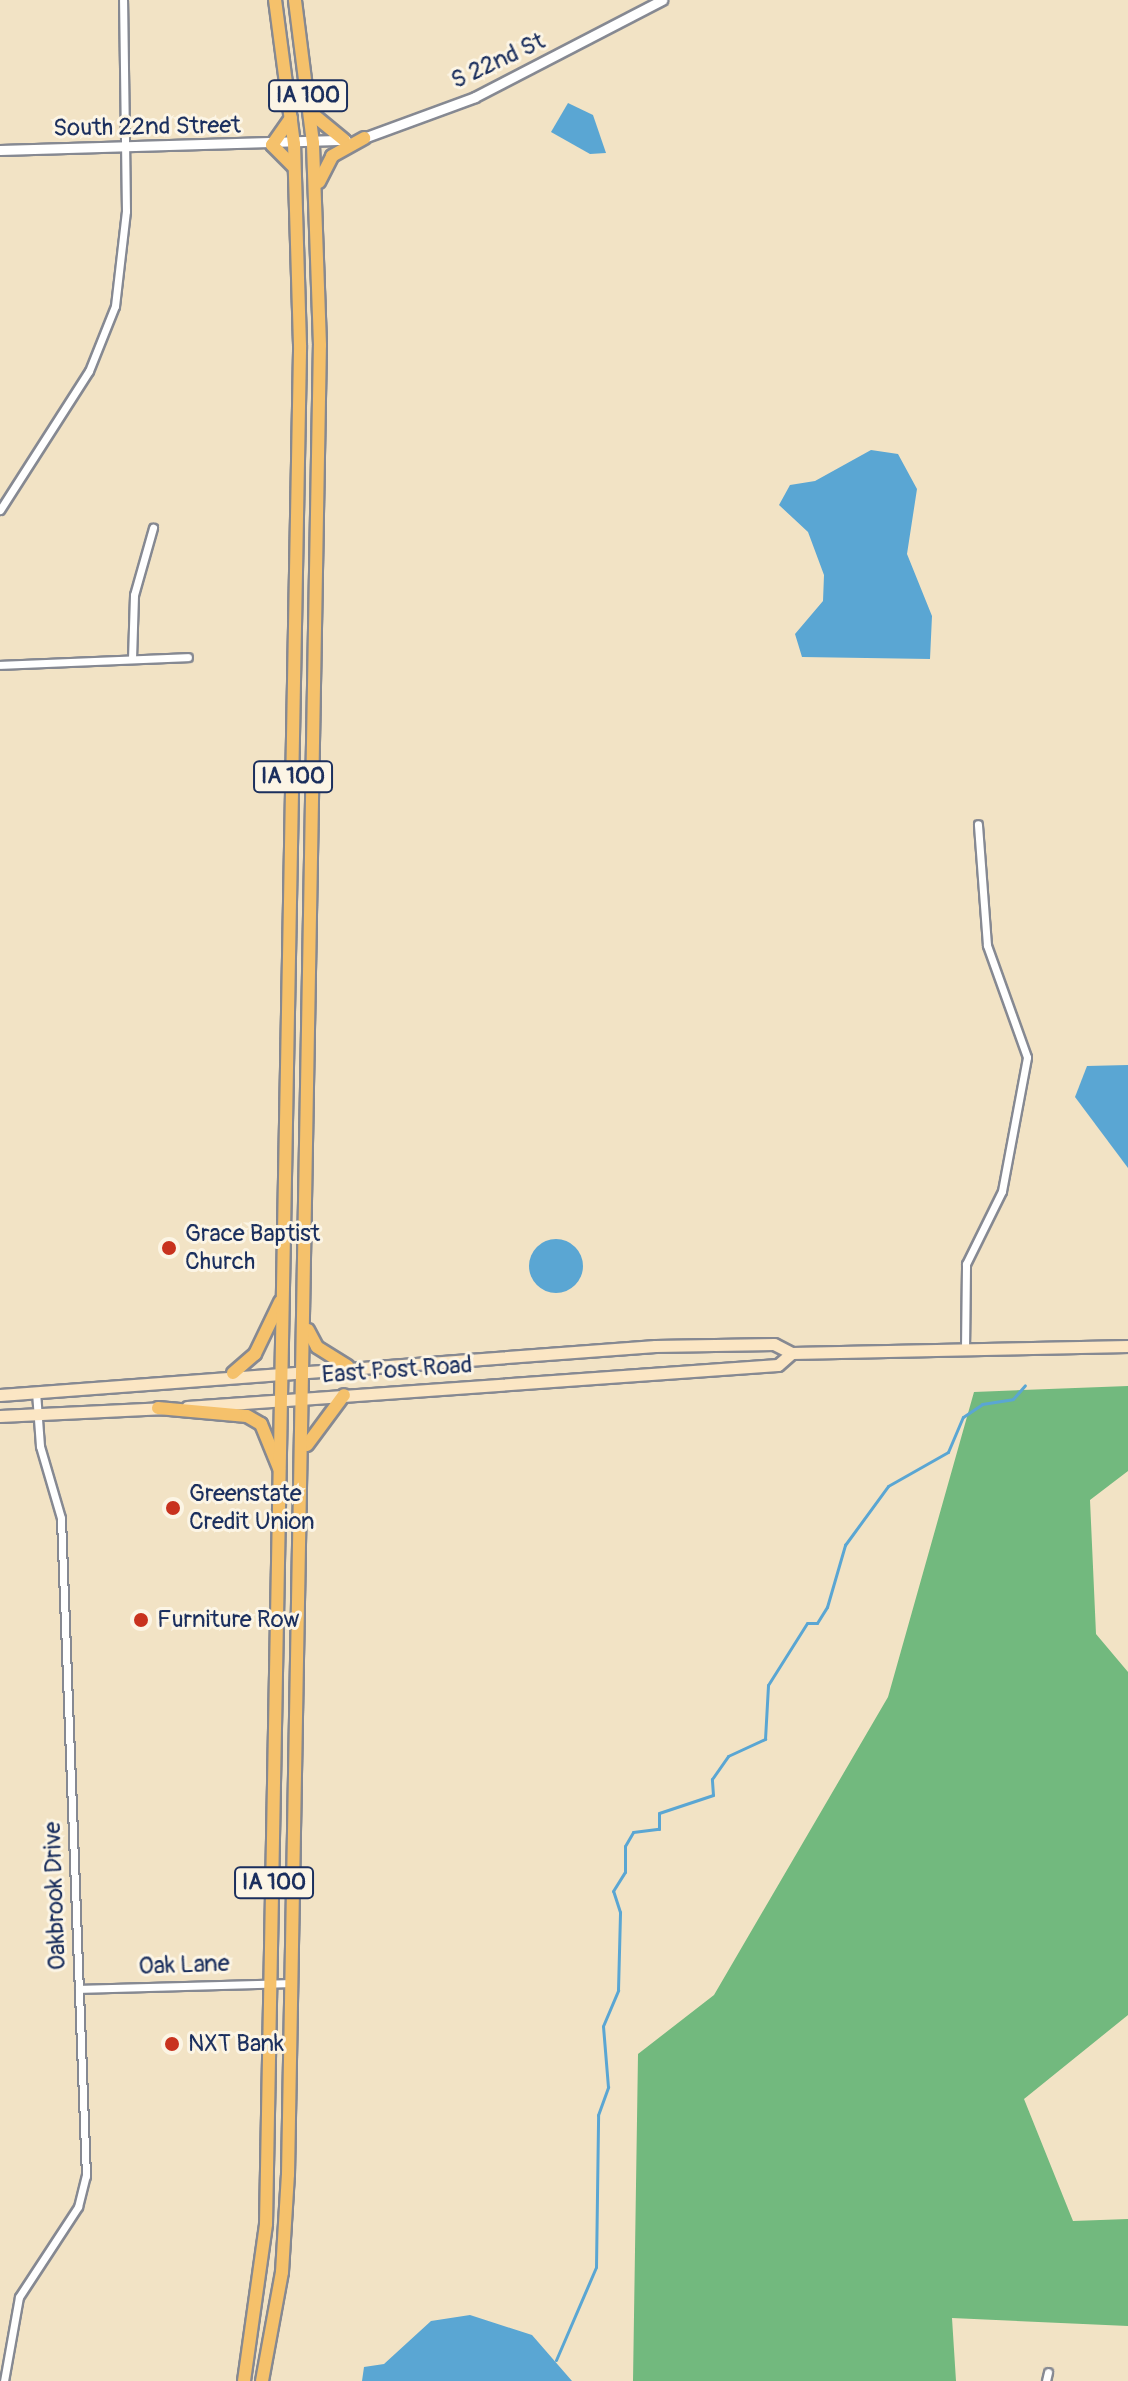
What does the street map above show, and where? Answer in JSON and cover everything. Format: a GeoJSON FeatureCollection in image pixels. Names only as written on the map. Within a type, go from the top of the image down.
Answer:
{"type":"FeatureCollection","features":[{"type":"Feature","properties":{"kind":"highway","name":"IA 100"},"geometry":{"type":"LineString","coordinates":[[244,2381],[266,2224],[283,1478],[300,345],[296,170],[292,117],[275,0]]}},
{"type":"Feature","properties":{"kind":"highway","name":"IA 100"},"geometry":{"type":"LineString","coordinates":[[262,2381],[285,2227],[306,1322],[316,193],[310,112],[295,0]]}},
{"type":"Feature","properties":{"kind":"highway"},"geometry":{"type":"LineString","coordinates":[[310,112],[344,140]]}},
{"type":"Feature","properties":{"kind":"highway"},"geometry":{"type":"LineString","coordinates":[[292,117],[272,145],[296,170]]}},
{"type":"Feature","properties":{"kind":"highway"},"geometry":{"type":"LineString","coordinates":[[316,193],[332,156],[364,138]]}},
{"type":"Feature","properties":{"kind":"highway"},"geometry":{"type":"LineString","coordinates":[[233,1373],[264,1340],[284,1292]]}},
{"type":"Feature","properties":{"kind":"highway"},"geometry":{"type":"LineString","coordinates":[[306,1322],[311,1341],[348,1366]]}},
{"type":"Feature","properties":{"kind":"highway"},"geometry":{"type":"LineString","coordinates":[[304,1455],[316,1424],[344,1395]]}},
{"type":"Feature","properties":{"kind":"highway"},"geometry":{"type":"LineString","coordinates":[[158,1408],[247,1416],[261,1424],[283,1478]]}},
{"type":"Feature","properties":{"kind":"main road","name":"East Post Road"},"geometry":{"type":"LineString","coordinates":[[0,1395],[233,1373],[655,1346],[774,1344],[792,1353],[1128,1346]]}},
{"type":"Feature","properties":{"kind":"main road","name":"East Post Road"},"geometry":{"type":"LineString","coordinates":[[0,1416],[283,1400],[778,1365],[792,1353]]}},
{"type":"Feature","properties":{"kind":"street"},"geometry":{"type":"LineString","coordinates":[[0,510],[106,338],[122,272],[126,149],[123,0]]}},
{"type":"Feature","properties":{"kind":"street","name":"S 22nd St"},"geometry":{"type":"LineString","coordinates":[[344,140],[364,138],[475,97],[662,0]]}},
{"type":"Feature","properties":{"kind":"street","name":"South 22nd Street"},"geometry":{"type":"LineString","coordinates":[[0,150],[272,145],[344,140]]}},
{"type":"Feature","properties":{"kind":"street"},"geometry":{"type":"LineString","coordinates":[[132,659],[134,595],[153,528]]}},
{"type":"Feature","properties":{"kind":"street"},"geometry":{"type":"LineString","coordinates":[[1,662],[188,657]]}},
{"type":"Feature","properties":{"kind":"street"},"geometry":{"type":"LineString","coordinates":[[965,1349],[966,1264],[1002,1191],[1027,1057],[987,945],[978,824]]}},
{"type":"Feature","properties":{"kind":"street","name":"Oakbrook Drive"},"geometry":{"type":"LineString","coordinates":[[4,2381],[19,2297],[84,2192],[61,1518],[37,1415],[36,1392]]}},
{"type":"Feature","properties":{"kind":"street","name":"Oak Lane"},"geometry":{"type":"LineString","coordinates":[[79,1989],[290,1983]]}},
{"type":"Feature","properties":{"kind":"street"},"geometry":{"type":"LineString","coordinates":[[1046,2381],[1048,2372]]}},
{"type":"Feature","properties":{"kind":"green space"},"geometry":{"type":"Polygon","coordinates":[[[1128,1386],[1128,1471],[1090,1500],[1096,1634],[1128,1672],[1128,2015],[1024,2099],[1073,2221],[1128,2219],[1128,2326],[952,2318],[956,2381],[633,2381],[638,2054],[714,1995],[888,1697],[974,1392],[1128,1386]]]}},
{"type":"Feature","properties":{"kind":"water"},"geometry":{"type":"Polygon","coordinates":[[[568,103],[593,115],[606,153],[590,154],[551,132],[568,103]]]}},
{"type":"Feature","properties":{"kind":"water"},"geometry":{"type":"Polygon","coordinates":[[[871,450],[898,454],[917,489],[907,554],[932,616],[930,659],[802,657],[795,634],[823,601],[824,575],[808,532],[779,505],[790,485],[815,481],[871,450]]]}},
{"type":"Feature","properties":{"kind":"water"},"geometry":{"type":"Polygon","coordinates":[[[1128,1065],[1128,1168],[1075,1097],[1087,1066],[1128,1065]]]}},
{"type":"Feature","properties":{"kind":"water"},"geometry":{"type":"Polygon","coordinates":[[[556,1239],[575,1247],[583,1266],[575,1285],[556,1293],[537,1285],[529,1266],[537,1247],[556,1239]]]}},
{"type":"Feature","properties":{"kind":"water"},"geometry":{"type":"Polygon","coordinates":[[[470,2315],[532,2335],[572,2381],[362,2381],[364,2367],[384,2364],[431,2321],[470,2315]]]}},
{"type":"Feature","properties":{"kind":"waterway"},"geometry":{"type":"LineString","coordinates":[[556,2360],[596,2267],[598,2115],[608,2087],[603,2026],[618,1990],[620,1912],[613,1891],[625,1872],[625,1846],[633,1832],[659,1829],[659,1813],[713,1795],[712,1779],[728,1756],[765,1739],[768,1685],[807,1623],[817,1623],[827,1607],[845,1545],[888,1486],[948,1452],[963,1417],[982,1404],[1013,1399],[1025,1385]]}},
{"type":"Feature","properties":{"kind":"place","name":"Grace Baptist Church"},"geometry":{"type":"Point","coordinates":[169,1248]}},
{"type":"Feature","properties":{"kind":"place","name":"Greenstate Credit Union"},"geometry":{"type":"Point","coordinates":[173,1508]}},
{"type":"Feature","properties":{"kind":"place","name":"Furniture Row"},"geometry":{"type":"Point","coordinates":[141,1620]}},
{"type":"Feature","properties":{"kind":"place","name":"NXT Bank"},"geometry":{"type":"Point","coordinates":[172,2044]}}]}
